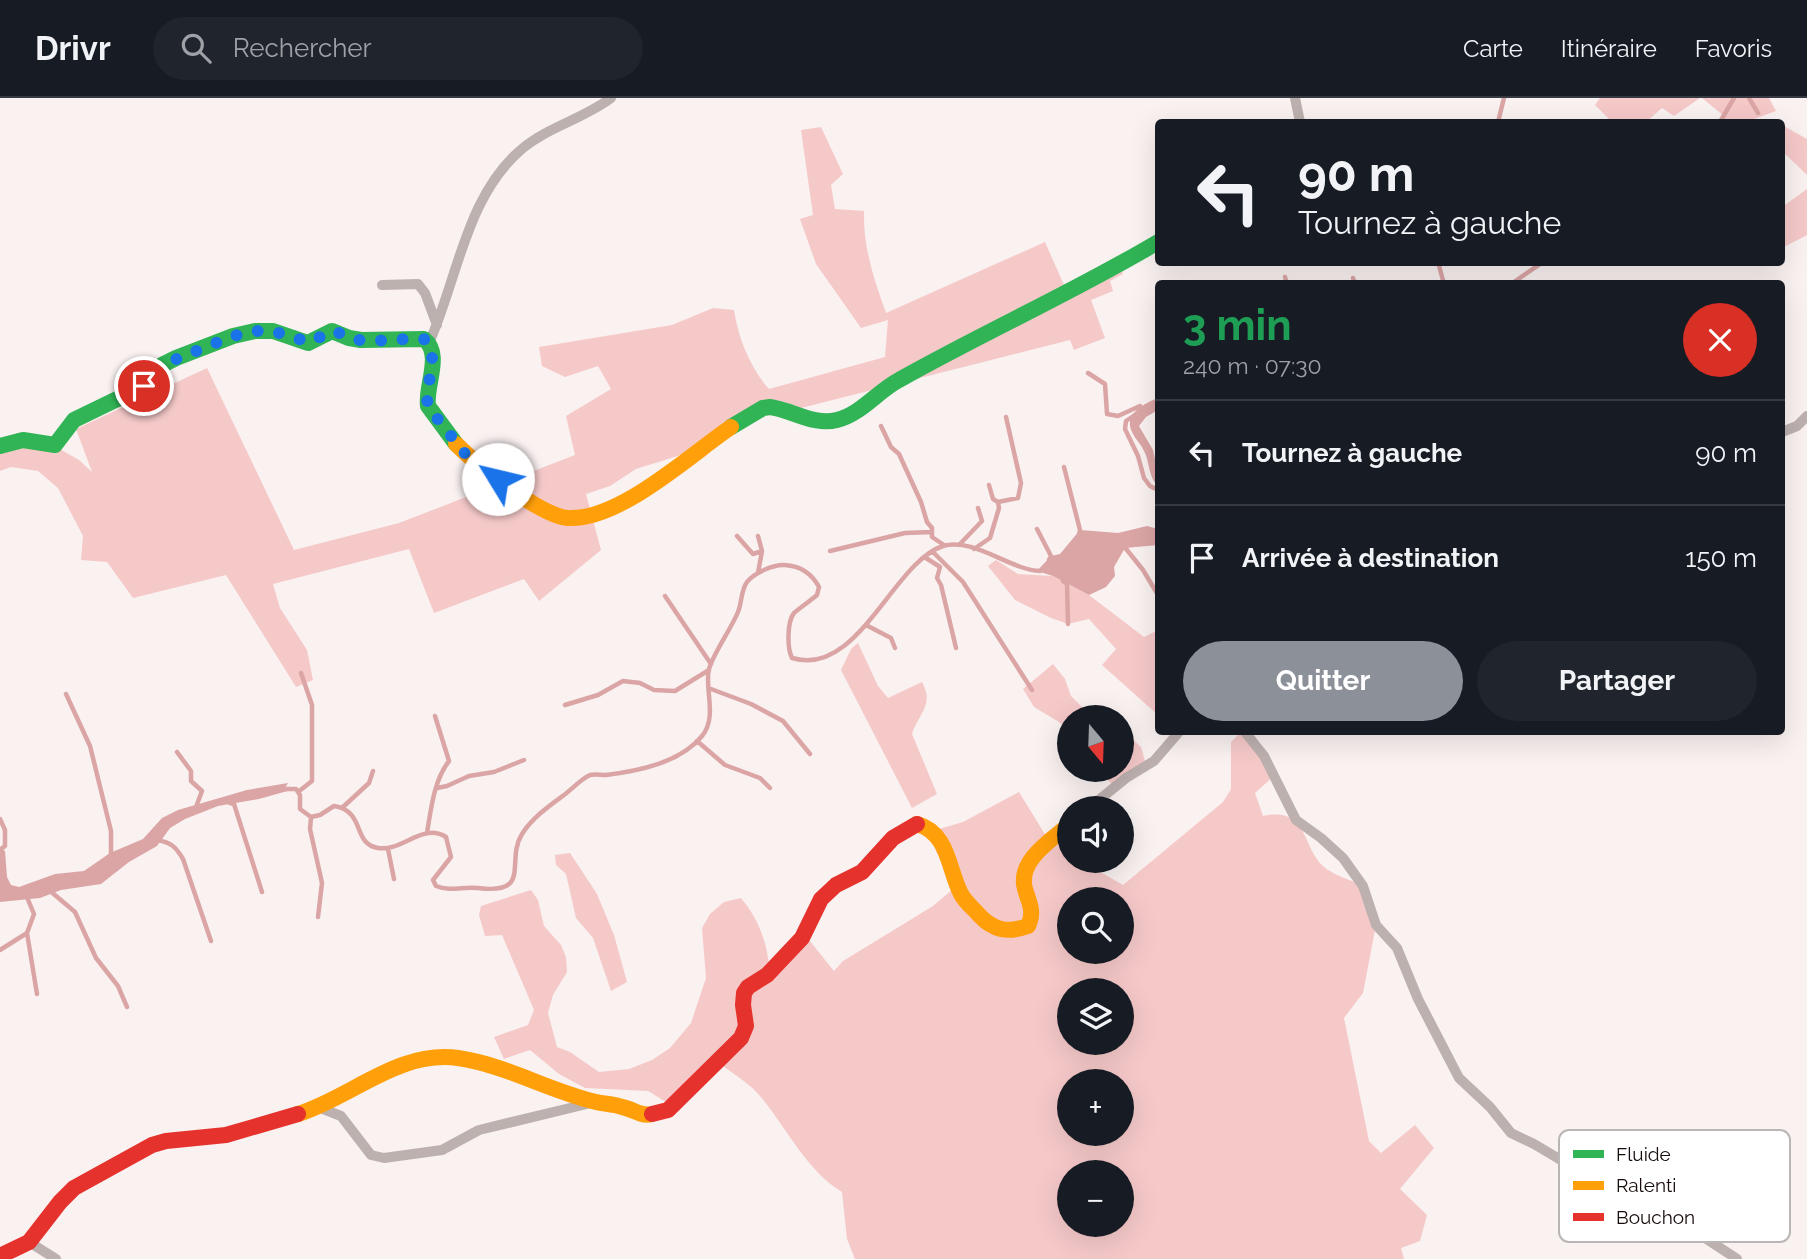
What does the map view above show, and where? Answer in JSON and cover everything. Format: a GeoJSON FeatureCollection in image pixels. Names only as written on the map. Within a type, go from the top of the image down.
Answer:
{"type":"FeatureCollection","features":[{"type":"Feature","properties":{"kind":"street"},"geometry":{"type":"LineString","coordinates":[[611,98],[585,114],[548,130],[505,163],[474,216],[429,343],[433,358],[428,407],[460,449],[514,491],[565,518],[585,517],[632,498],[734,424],[763,407],[776,407],[822,422],[843,418],[895,382],[1056,299],[1155,244]]}},
{"type":"Feature","properties":{"kind":"street"},"geometry":{"type":"LineString","coordinates":[[1295,98],[1299,119]]}},
{"type":"Feature","properties":{"kind":"street"},"geometry":{"type":"LineString","coordinates":[[382,285],[418,284],[425,293],[437,325]]}},
{"type":"Feature","properties":{"kind":"street"},"geometry":{"type":"LineString","coordinates":[[0,446],[23,439],[55,445],[74,420],[89,414],[104,403],[144,386],[162,365],[233,336],[255,331],[273,331],[313,342],[330,331],[349,339],[420,339],[429,343]]}},
{"type":"Feature","properties":{"kind":"street"},"geometry":{"type":"LineString","coordinates":[[1785,431],[1797,426],[1807,416]]}},
{"type":"Feature","properties":{"kind":"street"},"geometry":{"type":"LineString","coordinates":[[1104,796],[1154,761],[1176,735]]}},
{"type":"Feature","properties":{"kind":"street"},"geometry":{"type":"LineString","coordinates":[[1247,735],[1264,756],[1296,820],[1343,858],[1363,886],[1376,925],[1397,948],[1418,999],[1459,1078],[1490,1107],[1511,1133],[1559,1159]]}},
{"type":"Feature","properties":{"kind":"street"},"geometry":{"type":"LineString","coordinates":[[0,1256],[29,1242],[74,1188],[152,1145],[226,1135],[318,1107],[400,1064],[427,1059],[457,1058],[530,1078],[594,1102],[625,1107],[644,1116],[668,1110],[741,1038],[746,1026],[744,993],[802,938],[821,899],[836,885],[862,872],[893,838],[910,824],[921,823],[930,827],[940,838],[961,895],[994,929],[1004,932],[1028,926],[1031,921],[1033,913],[1024,886],[1024,874],[1042,848],[1057,835]]}},
{"type":"Feature","properties":{"kind":"street"},"geometry":{"type":"LineString","coordinates":[[318,1107],[341,1116],[371,1154],[384,1158],[442,1150],[479,1130],[594,1102]]}},
{"type":"Feature","properties":{"kind":"street"},"geometry":{"type":"LineString","coordinates":[[29,1242],[56,1259]]}},
{"type":"Feature","properties":{"kind":"street"},"geometry":{"type":"LineString","coordinates":[[1711,1242],[1737,1259]]}},
{"type":"Feature","properties":{"kind":"shaded area"},"geometry":{"type":"Polygon","coordinates":[[[1600,98],[1700,98],[1674,116],[1662,108],[1649,119],[1609,119],[1595,105],[1600,98]]]}},
{"type":"Feature","properties":{"kind":"shaded area"},"geometry":{"type":"Polygon","coordinates":[[[1702,98],[1769,98],[1776,111],[1754,119],[1722,119],[1724,116],[1702,98]]]}},
{"type":"Feature","properties":{"kind":"shaded area"},"geometry":{"type":"Polygon","coordinates":[[[821,127],[843,174],[831,185],[835,209],[864,211],[867,251],[886,313],[1045,242],[1064,285],[1117,260],[1123,274],[1110,281],[1113,291],[1091,300],[1105,338],[1074,350],[1070,340],[793,410],[781,404],[684,454],[636,469],[610,486],[586,494],[601,550],[539,601],[524,579],[434,613],[409,549],[273,584],[280,608],[307,650],[313,680],[296,687],[226,575],[133,598],[107,562],[81,560],[83,536],[58,488],[38,471],[11,467],[0,471],[0,443],[44,440],[79,460],[92,472],[76,429],[207,368],[294,550],[399,523],[575,455],[566,416],[611,389],[598,366],[565,377],[542,366],[539,347],[672,325],[713,308],[734,310],[746,352],[769,389],[885,357],[888,320],[861,328],[816,264],[800,219],[813,215],[801,130],[821,127]]]}},
{"type":"Feature","properties":{"kind":"shaded area"},"geometry":{"type":"Polygon","coordinates":[[[1785,127],[1807,139],[1807,175],[1785,154],[1785,127]]]}},
{"type":"Feature","properties":{"kind":"shaded area"},"geometry":{"type":"Polygon","coordinates":[[[1807,189],[1807,235],[1785,246],[1785,205],[1807,189]]]}},
{"type":"Feature","properties":{"kind":"shaded area"},"geometry":{"type":"Polygon","coordinates":[[[1155,399],[1155,412],[1139,426],[1153,450],[1155,482],[1146,455],[1130,426],[1133,415],[1155,399]]]}},
{"type":"Feature","properties":{"kind":"shaded area"},"geometry":{"type":"Polygon","coordinates":[[[1147,526],[1155,528],[1155,545],[1125,548],[1114,567],[1115,576],[1106,587],[1089,595],[1053,576],[1037,571],[1051,556],[1060,554],[1080,530],[1118,533],[1147,526]]]}},
{"type":"Feature","properties":{"kind":"shaded area"},"geometry":{"type":"Polygon","coordinates":[[[996,560],[1018,574],[1053,576],[1089,595],[1144,637],[1155,632],[1155,712],[1102,665],[1116,649],[1089,619],[1068,624],[1015,600],[988,566],[996,560]]]}},
{"type":"Feature","properties":{"kind":"shaded area"},"geometry":{"type":"Polygon","coordinates":[[[858,643],[878,686],[888,698],[922,682],[926,690],[926,703],[912,734],[937,794],[912,808],[841,670],[851,649],[858,643]]]}},
{"type":"Feature","properties":{"kind":"shaded area"},"geometry":{"type":"Polygon","coordinates":[[[1053,664],[1065,679],[1071,696],[1080,705],[1057,705],[1057,721],[1034,707],[1023,689],[1053,664]]]}},
{"type":"Feature","properties":{"kind":"shaded area"},"geometry":{"type":"Polygon","coordinates":[[[1238,735],[1243,735],[1274,776],[1255,793],[1263,816],[1278,814],[1296,822],[1323,866],[1363,886],[1376,925],[1363,993],[1344,1018],[1369,1141],[1381,1153],[1415,1125],[1434,1148],[1400,1189],[1427,1215],[1420,1241],[1401,1248],[1404,1259],[855,1259],[847,1239],[842,1192],[829,1183],[807,1160],[756,1091],[717,1062],[671,1105],[648,1091],[585,1088],[559,1074],[530,1050],[504,1059],[494,1037],[528,1025],[534,1010],[502,935],[485,936],[479,915],[481,906],[531,890],[538,900],[544,926],[561,945],[566,957],[567,972],[553,995],[548,1013],[557,1047],[570,1052],[599,1072],[629,1069],[652,1060],[670,1048],[691,1023],[706,978],[702,928],[710,914],[724,902],[741,898],[748,907],[762,933],[770,972],[805,935],[834,971],[843,961],[933,906],[954,888],[931,840],[939,829],[963,822],[1019,792],[1046,836],[1057,845],[1057,873],[1102,873],[1123,885],[1223,802],[1231,789],[1231,742],[1238,735]]]}},
{"type":"Feature","properties":{"kind":"shaded area"},"geometry":{"type":"Polygon","coordinates":[[[1134,740],[1141,747],[1146,765],[1134,773],[1134,740]]]}},
{"type":"Feature","properties":{"kind":"shaded area"},"geometry":{"type":"Polygon","coordinates":[[[288,783],[285,788],[291,790],[218,806],[185,819],[170,828],[157,846],[129,862],[101,884],[61,890],[40,898],[0,902],[0,848],[5,851],[7,877],[11,885],[19,887],[55,874],[84,871],[110,853],[143,839],[162,818],[178,810],[247,790],[288,783]]]}},
{"type":"Feature","properties":{"kind":"shaded area"},"geometry":{"type":"Polygon","coordinates":[[[570,853],[597,894],[614,935],[627,982],[611,991],[593,938],[576,918],[566,874],[556,865],[555,855],[570,853]]]}},
{"type":"Feature","properties":{"kind":"waterway"},"geometry":{"type":"LineString","coordinates":[[1499,119],[1504,98]]}},
{"type":"Feature","properties":{"kind":"waterway"},"geometry":{"type":"LineString","coordinates":[[1722,119],[1734,98]]}},
{"type":"Feature","properties":{"kind":"waterway"},"geometry":{"type":"LineString","coordinates":[[1749,98],[1758,113]]}},
{"type":"Feature","properties":{"kind":"waterway"},"geometry":{"type":"LineString","coordinates":[[1439,266],[1443,280]]}},
{"type":"Feature","properties":{"kind":"waterway"},"geometry":{"type":"LineString","coordinates":[[1517,280],[1537,266]]}},
{"type":"Feature","properties":{"kind":"waterway"},"geometry":{"type":"LineString","coordinates":[[1088,373],[1105,384],[1107,414],[1118,416],[1140,406],[1139,409]]}},
{"type":"Feature","properties":{"kind":"waterway"},"geometry":{"type":"LineString","coordinates":[[1135,415],[1126,421],[1125,429],[1138,456],[1144,478],[1155,488]]}},
{"type":"Feature","properties":{"kind":"waterway"},"geometry":{"type":"LineString","coordinates":[[974,549],[990,538],[999,508],[998,502],[1018,498],[1021,483],[1006,417]]}},
{"type":"Feature","properties":{"kind":"waterway"},"geometry":{"type":"LineString","coordinates":[[881,426],[891,447],[899,454],[927,522],[932,528],[932,537],[944,545]]}},
{"type":"Feature","properties":{"kind":"waterway"},"geometry":{"type":"LineString","coordinates":[[1064,467],[1079,534]]}},
{"type":"Feature","properties":{"kind":"waterway"},"geometry":{"type":"LineString","coordinates":[[989,485],[993,499],[998,502]]}},
{"type":"Feature","properties":{"kind":"waterway"},"geometry":{"type":"LineString","coordinates":[[959,545],[982,521],[978,508]]}},
{"type":"Feature","properties":{"kind":"waterway"},"geometry":{"type":"LineString","coordinates":[[1037,529],[1051,556],[1049,560]]}},
{"type":"Feature","properties":{"kind":"waterway"},"geometry":{"type":"LineString","coordinates":[[830,551],[905,533],[932,532]]}},
{"type":"Feature","properties":{"kind":"waterway"},"geometry":{"type":"LineString","coordinates":[[737,536],[753,554],[762,551]]}},
{"type":"Feature","properties":{"kind":"waterway"},"geometry":{"type":"LineString","coordinates":[[758,536],[762,551],[758,573]]}},
{"type":"Feature","properties":{"kind":"waterway"},"geometry":{"type":"LineString","coordinates":[[1123,545],[1155,590]]}},
{"type":"Feature","properties":{"kind":"waterway"},"geometry":{"type":"LineString","coordinates":[[281,789],[296,789],[300,795],[300,809],[311,817],[334,806],[344,809],[351,814],[365,840],[378,848],[396,846],[429,833],[446,837],[451,857],[433,880],[436,886],[452,889],[495,889],[506,886],[512,881],[517,844],[526,828],[580,782],[590,775],[606,775],[658,764],[682,753],[702,736],[709,720],[708,677],[711,663],[738,612],[745,585],[759,572],[780,565],[796,567],[816,582],[819,587],[817,595],[794,613],[788,635],[792,658],[815,660],[836,651],[856,636],[908,573],[925,556],[943,546],[967,546],[1040,571]]}},
{"type":"Feature","properties":{"kind":"waterway"},"geometry":{"type":"LineString","coordinates":[[933,552],[963,582],[1032,690]]}},
{"type":"Feature","properties":{"kind":"waterway"},"geometry":{"type":"LineString","coordinates":[[926,558],[940,567],[937,578],[956,648]]}},
{"type":"Feature","properties":{"kind":"waterway"},"geometry":{"type":"LineString","coordinates":[[1063,581],[1067,584],[1068,624]]}},
{"type":"Feature","properties":{"kind":"waterway"},"geometry":{"type":"LineString","coordinates":[[665,596],[711,664]]}},
{"type":"Feature","properties":{"kind":"waterway"},"geometry":{"type":"LineString","coordinates":[[866,625],[891,638],[895,648]]}},
{"type":"Feature","properties":{"kind":"waterway"},"geometry":{"type":"LineString","coordinates":[[565,705],[598,695],[623,681],[640,683],[654,690],[675,691],[709,670]]}},
{"type":"Feature","properties":{"kind":"waterway"},"geometry":{"type":"LineString","coordinates":[[298,792],[312,781],[312,705],[301,673]]}},
{"type":"Feature","properties":{"kind":"waterway"},"geometry":{"type":"LineString","coordinates":[[711,689],[751,704],[783,721],[810,754]]}},
{"type":"Feature","properties":{"kind":"waterway"},"geometry":{"type":"LineString","coordinates":[[66,694],[90,746],[111,831],[111,857]]}},
{"type":"Feature","properties":{"kind":"waterway"},"geometry":{"type":"LineString","coordinates":[[427,833],[437,786],[449,761],[435,716]]}},
{"type":"Feature","properties":{"kind":"waterway"},"geometry":{"type":"LineString","coordinates":[[697,741],[725,765],[760,778],[770,788]]}},
{"type":"Feature","properties":{"kind":"waterway"},"geometry":{"type":"LineString","coordinates":[[177,752],[191,771],[191,781],[202,791],[196,807]]}},
{"type":"Feature","properties":{"kind":"waterway"},"geometry":{"type":"LineString","coordinates":[[437,788],[469,776],[494,772],[524,760]]}},
{"type":"Feature","properties":{"kind":"waterway"},"geometry":{"type":"LineString","coordinates":[[343,807],[369,783],[373,771]]}},
{"type":"Feature","properties":{"kind":"waterway"},"geometry":{"type":"LineString","coordinates":[[230,803],[234,804],[262,892]]}},
{"type":"Feature","properties":{"kind":"waterway"},"geometry":{"type":"LineString","coordinates":[[311,818],[310,829],[322,883],[318,917]]}},
{"type":"Feature","properties":{"kind":"waterway"},"geometry":{"type":"LineString","coordinates":[[0,819],[5,830],[5,846],[0,850]]}},
{"type":"Feature","properties":{"kind":"waterway"},"geometry":{"type":"LineString","coordinates":[[156,840],[172,846],[183,859],[211,941]]}},
{"type":"Feature","properties":{"kind":"waterway"},"geometry":{"type":"LineString","coordinates":[[388,849],[394,879]]}},
{"type":"Feature","properties":{"kind":"waterway"},"geometry":{"type":"LineString","coordinates":[[49,890],[75,912],[96,958],[118,986],[127,1007]]}},
{"type":"Feature","properties":{"kind":"waterway"},"geometry":{"type":"LineString","coordinates":[[0,950],[27,933],[34,914],[26,895]]}},
{"type":"Feature","properties":{"kind":"waterway"},"geometry":{"type":"LineString","coordinates":[[27,933],[37,994]]}},
{"type":"Feature","properties":{"kind":"traffic: fast"},"geometry":{"type":"LineString","coordinates":[[731,427],[763,408],[770,407],[820,421],[846,417],[899,380],[1155,244]]}},
{"type":"Feature","properties":{"kind":"traffic: fast"},"geometry":{"type":"LineString","coordinates":[[0,446],[23,440],[55,445],[74,420],[144,386],[162,365],[233,336],[255,331],[273,331],[308,343],[332,331],[361,340],[424,339],[430,345],[433,362],[428,406],[456,444]]}},
{"type":"Feature","properties":{"kind":"traffic: slow"},"geometry":{"type":"LineString","coordinates":[[456,444],[493,476],[526,499],[542,509],[568,518],[588,516],[631,498],[731,427]]}},
{"type":"Feature","properties":{"kind":"traffic: slow"},"geometry":{"type":"LineString","coordinates":[[917,824],[936,835],[942,844],[967,903],[990,924],[1008,930],[1028,926],[1031,911],[1025,889],[1026,869],[1037,852],[1057,834]]}},
{"type":"Feature","properties":{"kind":"traffic: slow"},"geometry":{"type":"LineString","coordinates":[[298,1114],[395,1068],[436,1057],[476,1061],[579,1097],[652,1114]]}},
{"type":"Feature","properties":{"kind":"traffic: jam"},"geometry":{"type":"LineString","coordinates":[[652,1114],[668,1110],[741,1038],[746,1026],[744,993],[748,987],[767,975],[802,938],[821,899],[836,885],[862,872],[893,838],[917,824]]}},
{"type":"Feature","properties":{"kind":"traffic: jam"},"geometry":{"type":"LineString","coordinates":[[0,1256],[29,1242],[74,1188],[152,1145],[226,1135],[298,1114]]}},
{"type":"Feature","properties":{"kind":"route"},"geometry":{"type":"LineString","coordinates":[[144,386],[162,365],[176,358],[233,336],[255,331],[273,331],[308,342],[317,340],[330,331],[349,339],[424,339],[429,343],[433,358],[428,407],[460,449],[498,479]]}}]}
